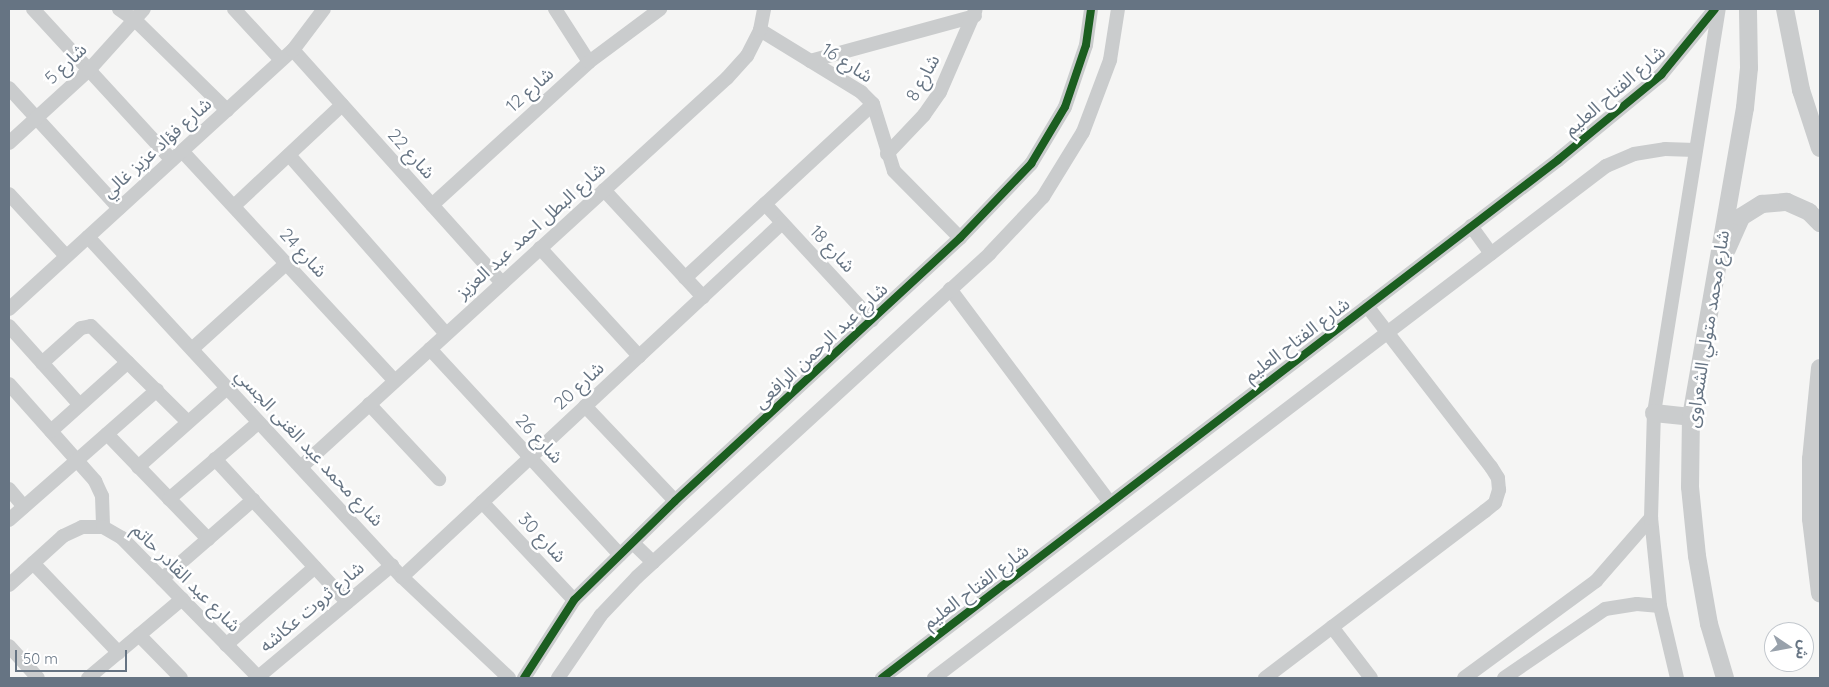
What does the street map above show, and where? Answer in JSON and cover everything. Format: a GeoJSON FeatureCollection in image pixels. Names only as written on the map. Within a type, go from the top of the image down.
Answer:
{"type":"FeatureCollection","features":[{"type":"Feature","properties":{"kind":"street","name":"شارع 24"},"geometry":{"type":"LineString","coordinates":[[32,9],[89,70],[177,155],[234,206],[395,381]]}},
{"type":"Feature","properties":{"kind":"street"},"geometry":{"type":"LineString","coordinates":[[119,9],[135,20],[226,110]]}},
{"type":"Feature","properties":{"kind":"street","name":"شارع 5"},"geometry":{"type":"LineString","coordinates":[[9,143],[89,70],[144,9]]}},
{"type":"Feature","properties":{"kind":"street"},"geometry":{"type":"LineString","coordinates":[[234,9],[282,60]]}},
{"type":"Feature","properties":{"kind":"street","name":"شارع فؤاد عزيز غالي"},"geometry":{"type":"LineString","coordinates":[[9,309],[293,50],[324,9]]}},
{"type":"Feature","properties":{"kind":"street"},"geometry":{"type":"LineString","coordinates":[[555,9],[589,62]]}},
{"type":"Feature","properties":{"kind":"street","name":"شارع 12"},"geometry":{"type":"LineString","coordinates":[[432,205],[589,62],[660,9]]}},
{"type":"Feature","properties":{"kind":"street","name":"شارع البطل احمد عبد العزيز"},"geometry":{"type":"LineString","coordinates":[[300,467],[727,78],[747,56],[760,30],[764,9]]}},
{"type":"Feature","properties":{"kind":"street","name":"شارع عبد الرحمن الرافعى"},"geometry":{"type":"LineString","coordinates":[[524,678],[574,600],[674,501],[960,238],[1031,164],[1065,107],[1086,45],[1091,9]]}},
{"type":"Feature","properties":{"kind":"street"},"geometry":{"type":"LineString","coordinates":[[558,678],[601,615],[653,562],[990,253],[1043,197],[1083,132],[1110,60],[1118,9]]}},
{"type":"Feature","properties":{"kind":"street"},"geometry":{"type":"LineString","coordinates":[[1677,678],[1660,606],[1651,518],[1654,413],[1717,9]]}},
{"type":"Feature","properties":{"kind":"street","name":"شارع الفتاح العليم"},"geometry":{"type":"LineString","coordinates":[[882,678],[1368,306],[1661,75],[1717,9]]}},
{"type":"Feature","properties":{"kind":"street","name":"شارع محمد متولي الشعراوى"},"geometry":{"type":"LineString","coordinates":[[1725,678],[1709,624],[1696,556],[1690,487],[1691,418],[1745,108],[1749,68],[1748,9]]}},
{"type":"Feature","properties":{"kind":"street"},"geometry":{"type":"LineString","coordinates":[[1784,9],[1800,90],[1817,132],[1820,148]]}},
{"type":"Feature","properties":{"kind":"street"},"geometry":{"type":"LineString","coordinates":[[810,61],[975,12]]}},
{"type":"Feature","properties":{"kind":"street","name":"شارع 8"},"geometry":{"type":"LineString","coordinates":[[887,154],[933,104],[975,12]]}},
{"type":"Feature","properties":{"kind":"street","name":"شارع 16"},"geometry":{"type":"LineString","coordinates":[[760,30],[861,92],[873,104],[879,117],[887,154],[894,171],[960,238]]}},
{"type":"Feature","properties":{"kind":"street","name":"شارع 22"},"geometry":{"type":"LineString","coordinates":[[293,50],[502,283]]}},
{"type":"Feature","properties":{"kind":"street"},"geometry":{"type":"LineString","coordinates":[[9,88],[120,208]]}},
{"type":"Feature","properties":{"kind":"street"},"geometry":{"type":"LineString","coordinates":[[685,278],[873,104]]}},
{"type":"Feature","properties":{"kind":"street"},"geometry":{"type":"LineString","coordinates":[[234,206],[342,105]]}},
{"type":"Feature","properties":{"kind":"street"},"geometry":{"type":"LineString","coordinates":[[934,678],[1606,166],[1634,154],[1665,149],[1696,150]]}},
{"type":"Feature","properties":{"kind":"street"},"geometry":{"type":"LineString","coordinates":[[289,155],[446,334]]}},
{"type":"Feature","properties":{"kind":"street"},"geometry":{"type":"LineString","coordinates":[[604,190],[702,297]]}},
{"type":"Feature","properties":{"kind":"street"},"geometry":{"type":"LineString","coordinates":[[9,194],[66,256]]}},
{"type":"Feature","properties":{"kind":"street"},"geometry":{"type":"LineString","coordinates":[[1716,274],[1741,217],[1762,204],[1787,202],[1809,212],[1820,223]]}},
{"type":"Feature","properties":{"kind":"street","name":"شارع 18"},"geometry":{"type":"LineString","coordinates":[[765,204],[872,320]]}},
{"type":"Feature","properties":{"kind":"street","name":"شارع 20"},"geometry":{"type":"LineString","coordinates":[[402,576],[782,223]]}},
{"type":"Feature","properties":{"kind":"street"},"geometry":{"type":"LineString","coordinates":[[1471,226],[1491,254]]}},
{"type":"Feature","properties":{"kind":"street","name":"شارع محمد عبد الغنى الجسي"},"geometry":{"type":"LineString","coordinates":[[88,237],[402,576],[509,678]]}},
{"type":"Feature","properties":{"kind":"street"},"geometry":{"type":"LineString","coordinates":[[540,248],[639,356]]}},
{"type":"Feature","properties":{"kind":"street"},"geometry":{"type":"LineString","coordinates":[[192,349],[287,264]]}},
{"type":"Feature","properties":{"kind":"street"},"geometry":{"type":"LineString","coordinates":[[950,289],[1110,503]]}},
{"type":"Feature","properties":{"kind":"street"},"geometry":{"type":"LineString","coordinates":[[1265,678],[1485,511],[1494,503],[1499,490],[1498,478],[1491,467],[1368,306]]}},
{"type":"Feature","properties":{"kind":"street"},"geometry":{"type":"LineString","coordinates":[[9,326],[80,405]]}},
{"type":"Feature","properties":{"kind":"street"},"geometry":{"type":"LineString","coordinates":[[42,363],[85,326],[95,329],[188,422]]}},
{"type":"Feature","properties":{"kind":"street","name":"شارع 26"},"geometry":{"type":"LineString","coordinates":[[430,349],[620,555]]}},
{"type":"Feature","properties":{"kind":"street"},"geometry":{"type":"LineString","coordinates":[[51,431],[128,362]]}},
{"type":"Feature","properties":{"kind":"street"},"geometry":{"type":"LineString","coordinates":[[1820,368],[1811,459],[1811,519],[1820,593]]}},
{"type":"Feature","properties":{"kind":"street"},"geometry":{"type":"LineString","coordinates":[[9,384],[95,482],[102,496],[103,527]]}},
{"type":"Feature","properties":{"kind":"street"},"geometry":{"type":"LineString","coordinates":[[138,466],[227,388]]}},
{"type":"Feature","properties":{"kind":"street"},"geometry":{"type":"LineString","coordinates":[[9,520],[156,390]]}},
{"type":"Feature","properties":{"kind":"street"},"geometry":{"type":"LineString","coordinates":[[369,404],[439,479]]}},
{"type":"Feature","properties":{"kind":"street"},"geometry":{"type":"LineString","coordinates":[[585,406],[674,501]]}},
{"type":"Feature","properties":{"kind":"street"},"geometry":{"type":"LineString","coordinates":[[1654,413],[1691,418]]}},
{"type":"Feature","properties":{"kind":"street"},"geometry":{"type":"LineString","coordinates":[[169,499],[259,422]]}},
{"type":"Feature","properties":{"kind":"street"},"geometry":{"type":"LineString","coordinates":[[107,434],[208,539]]}},
{"type":"Feature","properties":{"kind":"street"},"geometry":{"type":"LineString","coordinates":[[215,459],[347,602]]}},
{"type":"Feature","properties":{"kind":"street"},"geometry":{"type":"LineString","coordinates":[[9,489],[24,507]]}},
{"type":"Feature","properties":{"kind":"street"},"geometry":{"type":"LineString","coordinates":[[162,579],[253,500]]}},
{"type":"Feature","properties":{"kind":"street","name":"شارع 30"},"geometry":{"type":"LineString","coordinates":[[482,502],[574,600]]}},
{"type":"Feature","properties":{"kind":"street"},"geometry":{"type":"LineString","coordinates":[[1464,678],[1596,581],[1651,518]]}},
{"type":"Feature","properties":{"kind":"street","name":"شارع عبد القادر حاتم"},"geometry":{"type":"LineString","coordinates":[[9,585],[69,533],[82,527],[103,527],[122,538],[257,678]]}},
{"type":"Feature","properties":{"kind":"street"},"geometry":{"type":"LineString","coordinates":[[633,543],[653,562]]}},
{"type":"Feature","properties":{"kind":"street"},"geometry":{"type":"LineString","coordinates":[[33,563],[119,652]]}},
{"type":"Feature","properties":{"kind":"street","name":"شارع ثروت عكاشه"},"geometry":{"type":"LineString","coordinates":[[257,678],[392,565]]}},
{"type":"Feature","properties":{"kind":"street"},"geometry":{"type":"LineString","coordinates":[[226,645],[315,567]]}},
{"type":"Feature","properties":{"kind":"street"},"geometry":{"type":"LineString","coordinates":[[88,678],[182,599]]}},
{"type":"Feature","properties":{"kind":"street"},"geometry":{"type":"LineString","coordinates":[[1504,678],[1605,609],[1637,604],[1660,606]]}},
{"type":"Feature","properties":{"kind":"street"},"geometry":{"type":"LineString","coordinates":[[1332,627],[1371,678]]}},
{"type":"Feature","properties":{"kind":"street"},"geometry":{"type":"LineString","coordinates":[[139,635],[181,678]]}},
{"type":"Feature","properties":{"kind":"street"},"geometry":{"type":"LineString","coordinates":[[9,646],[38,678]]}},
{"type":"Feature","properties":{"kind":"cycle path"},"geometry":{"type":"LineString","coordinates":[[524,678],[574,600],[675,501],[960,238],[1031,164],[1065,107],[1086,45],[1091,9]]}},
{"type":"Feature","properties":{"kind":"cycle path"},"geometry":{"type":"LineString","coordinates":[[882,678],[1558,160],[1661,75],[1715,9]]}}]}
